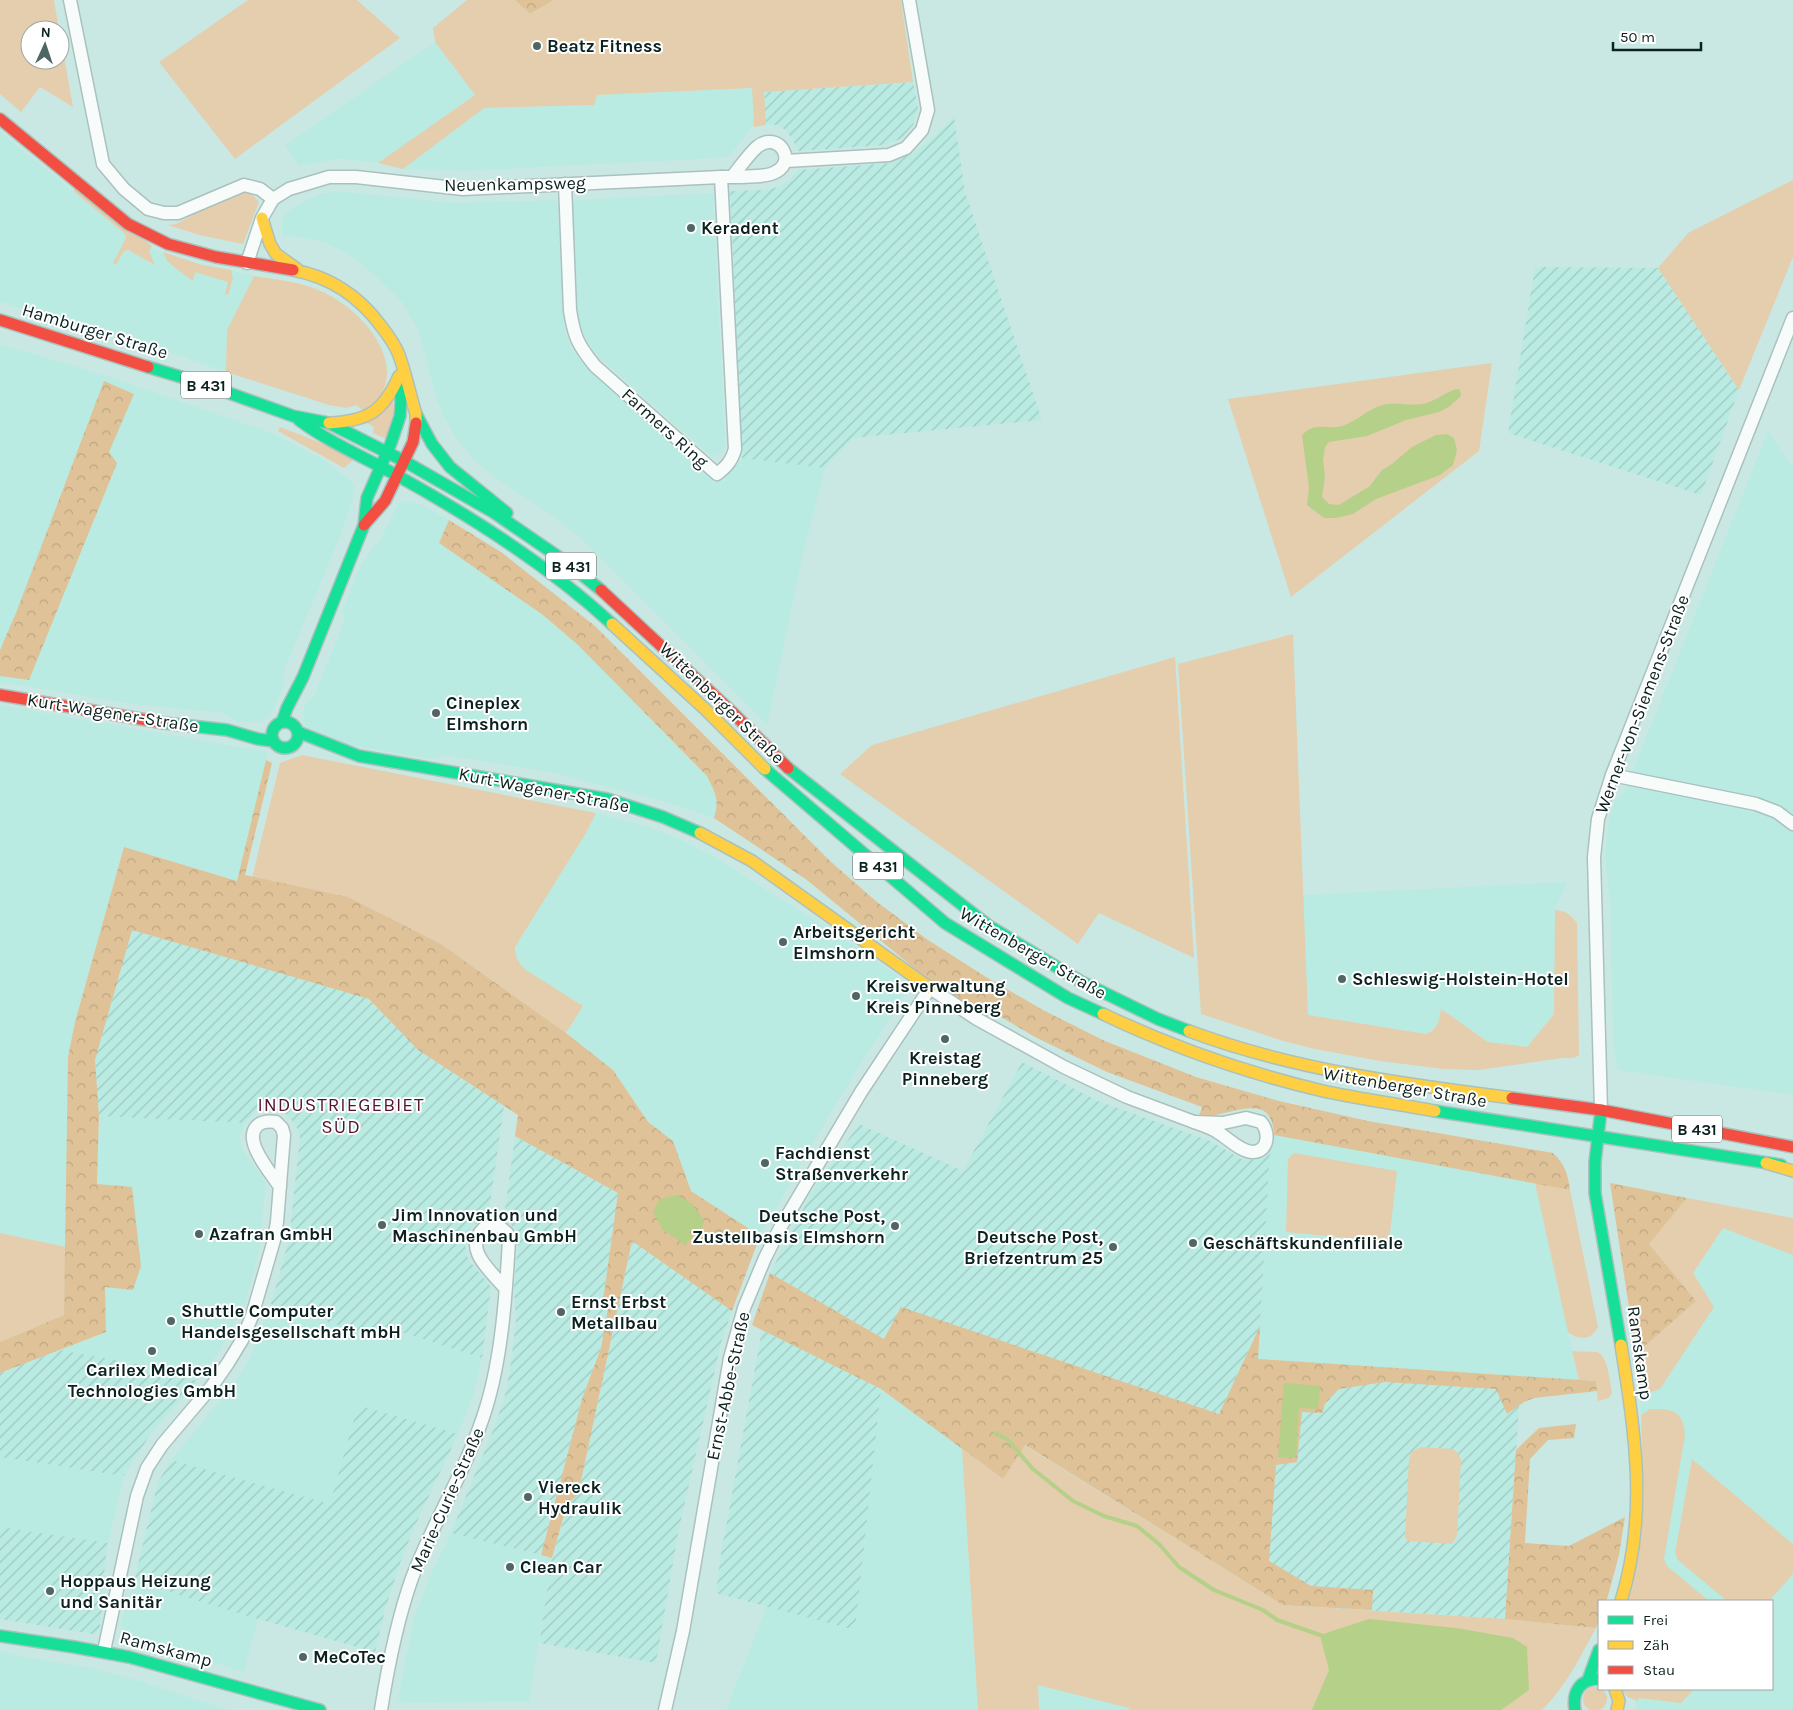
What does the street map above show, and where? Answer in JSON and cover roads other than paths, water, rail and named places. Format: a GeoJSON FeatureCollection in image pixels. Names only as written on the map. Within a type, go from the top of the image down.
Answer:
{"type":"FeatureCollection","features":[{"type":"Feature","properties":{"kind":"main road"},"geometry":{"type":"LineString","coordinates":[[0,119],[128,224],[168,244],[194,252],[302,272],[327,281],[350,293],[369,310],[399,354],[416,414],[435,449],[464,479],[511,516],[539,542]]}},
{"type":"Feature","properties":{"kind":"main road"},"geometry":{"type":"LineString","coordinates":[[262,218],[270,244],[276,254],[302,272]]}},
{"type":"Feature","properties":{"kind":"main road","name":"Hamburger Straße"},"geometry":{"type":"LineString","coordinates":[[0,320],[192,380],[293,416],[329,423],[404,461]]}},
{"type":"Feature","properties":{"kind":"main road"},"geometry":{"type":"LineString","coordinates":[[294,744],[297,739],[287,727],[287,708],[303,677],[364,525],[366,500],[397,432],[401,417],[402,395],[399,375],[394,356],[382,328]]}},
{"type":"Feature","properties":{"kind":"main road"},"geometry":{"type":"LineString","coordinates":[[329,423],[346,423],[370,417],[392,392],[399,375]]}},
{"type":"Feature","properties":{"kind":"main road"},"geometry":{"type":"LineString","coordinates":[[364,525],[384,501],[413,442],[416,430],[416,414]]}},
{"type":"Feature","properties":{"kind":"main road","name":"Hamburger Straße"},"geometry":{"type":"LineString","coordinates":[[293,416],[321,436],[381,467]]}},
{"type":"Feature","properties":{"kind":"main road","name":"Wittenberger Straße"},"geometry":{"type":"LineString","coordinates":[[404,461],[493,512],[566,562],[602,592],[731,711],[793,772],[989,926],[1080,981],[1158,1019],[1214,1040],[1268,1056],[1328,1070],[1434,1088],[1601,1110],[1793,1147]]}},
{"type":"Feature","properties":{"kind":"main road","name":"Wittenberger Straße"},"geometry":{"type":"LineString","coordinates":[[381,467],[479,523],[586,600],[705,709],[774,778],[945,923],[1068,998],[1149,1036],[1208,1058],[1324,1091],[1439,1112],[1793,1167]]}},
{"type":"Feature","properties":{"kind":"main road","name":"Kurt-Wagener-Straße"},"geometry":{"type":"LineString","coordinates":[[0,695],[158,722],[227,730],[287,727],[351,753]]}},
{"type":"Feature","properties":{"kind":"main road"},"geometry":{"type":"LineString","coordinates":[[273,741],[271,734],[287,727]]}},
{"type":"Feature","properties":{"kind":"main road","name":"Kurt-Wagener-Straße"},"geometry":{"type":"LineString","coordinates":[[227,730],[258,739],[273,741],[275,745],[283,748],[294,744],[308,748],[351,753],[626,804],[688,827],[728,846],[752,861],[930,988]]}},
{"type":"Feature","properties":{"kind":"main road","name":"Ramskamp"},"geometry":{"type":"LineString","coordinates":[[1601,1110],[1595,1168],[1595,1193],[1620,1336],[1636,1453],[1637,1500],[1634,1545],[1630,1575],[1621,1600]]}},
{"type":"Feature","properties":{"kind":"main road"},"geometry":{"type":"LineString","coordinates":[[1766,1163],[1793,1171]]}},
{"type":"Feature","properties":{"kind":"main road","name":"Ramskamp"},"geometry":{"type":"LineString","coordinates":[[0,1636],[104,1652],[154,1663],[320,1710]]}},
{"type":"Feature","properties":{"kind":"main road"},"geometry":{"type":"LineString","coordinates":[[1573,1708],[1576,1690],[1594,1679],[1592,1672],[1598,1653]]}},
{"type":"Feature","properties":{"kind":"main road"},"geometry":{"type":"LineString","coordinates":[[1615,1690],[1619,1701],[1617,1710]]}},
{"type":"Feature","properties":{"kind":"street"},"geometry":{"type":"LineString","coordinates":[[70,0],[103,164],[124,189],[148,209],[164,213],[178,213],[244,185],[260,188],[273,199],[262,218],[247,263]]}},
{"type":"Feature","properties":{"kind":"street"},"geometry":{"type":"LineString","coordinates":[[726,177],[758,146],[768,142],[778,144],[785,151],[786,161],[889,155],[906,148],[922,130],[928,110],[908,0]]}},
{"type":"Feature","properties":{"kind":"street","name":"Neuenkampsweg"},"geometry":{"type":"LineString","coordinates":[[273,199],[289,189],[329,177],[356,177],[463,189],[771,174],[783,167],[786,161]]}},
{"type":"Feature","properties":{"kind":"street","name":"Farmers Ring"},"geometry":{"type":"LineString","coordinates":[[565,184],[570,310],[572,330],[580,347],[595,366],[717,474],[733,458],[735,449],[726,177]]}},
{"type":"Feature","properties":{"kind":"street","name":"Werner-von-Siemens-Straße"},"geometry":{"type":"LineString","coordinates":[[1601,1110],[1594,857],[1598,819],[1612,775],[1793,318]]}},
{"type":"Feature","properties":{"kind":"street"},"geometry":{"type":"LineString","coordinates":[[1612,775],[1761,805],[1777,812],[1793,824]]}},
{"type":"Feature","properties":{"kind":"street","name":"Kurt-Wagener-Straße"},"geometry":{"type":"LineString","coordinates":[[930,988],[984,1024],[1064,1068],[1126,1097],[1218,1132],[1242,1149],[1249,1151],[1258,1150],[1267,1141],[1266,1127],[1255,1119],[1246,1118],[1213,1123],[1194,1122]]}},
{"type":"Feature","properties":{"kind":"street","name":"Ernst-Abbe-Straße"},"geometry":{"type":"LineString","coordinates":[[665,1710],[683,1632],[730,1358],[744,1308],[765,1258],[785,1220],[861,1092],[930,988]]}},
{"type":"Feature","properties":{"kind":"street"},"geometry":{"type":"LineString","coordinates":[[104,1652],[136,1496],[147,1468],[228,1363],[242,1340],[255,1307],[273,1247],[277,1222],[284,1142],[284,1132],[276,1122],[264,1122],[255,1128],[253,1145],[280,1187]]}},
{"type":"Feature","properties":{"kind":"street","name":"Marie-Curie-Straße"},"geometry":{"type":"LineString","coordinates":[[381,1710],[401,1610],[435,1526],[472,1448],[486,1409],[498,1353],[505,1288]]}},
{"type":"Feature","properties":{"kind":"waterway"},"geometry":{"type":"LineString","coordinates":[[995,1433],[1007,1439],[1033,1469],[1073,1501],[1104,1516],[1137,1526],[1159,1544],[1179,1567],[1214,1590],[1263,1610],[1277,1620],[1323,1636]]}},
{"type":"Feature","properties":{"kind":"place","name":"Beatz Fitness"},"geometry":{"type":"Point","coordinates":[537,46]}},
{"type":"Feature","properties":{"kind":"place","name":"Keradent"},"geometry":{"type":"Point","coordinates":[691,228]}},
{"type":"Feature","properties":{"kind":"place","name":"Cineplex Elmshorn"},"geometry":{"type":"Point","coordinates":[436,713]}},
{"type":"Feature","properties":{"kind":"place","name":"Arbeitsgericht Elmshorn"},"geometry":{"type":"Point","coordinates":[783,942]}},
{"type":"Feature","properties":{"kind":"place","name":"Schleswig-Holstein-Hotel"},"geometry":{"type":"Point","coordinates":[1342,979]}},
{"type":"Feature","properties":{"kind":"place","name":"Kreisverwaltung Kreis Pinneberg"},"geometry":{"type":"Point","coordinates":[856,996]}},
{"type":"Feature","properties":{"kind":"place","name":"Kreistag Pinneberg"},"geometry":{"type":"Point","coordinates":[945,1039]}},
{"type":"Feature","properties":{"kind":"place","name":"Fachdienst Straßenverkehr"},"geometry":{"type":"Point","coordinates":[765,1163]}},
{"type":"Feature","properties":{"kind":"place","name":"Jim Innovation und Maschinenbau GmbH"},"geometry":{"type":"Point","coordinates":[382,1225]}},
{"type":"Feature","properties":{"kind":"place","name":"Deutsche Post, Zustellbasis Elmshorn"},"geometry":{"type":"Point","coordinates":[895,1226]}},
{"type":"Feature","properties":{"kind":"place","name":"Azafran GmbH"},"geometry":{"type":"Point","coordinates":[199,1234]}},
{"type":"Feature","properties":{"kind":"place","name":"Geschäftskundenfiliale"},"geometry":{"type":"Point","coordinates":[1193,1243]}},
{"type":"Feature","properties":{"kind":"place","name":"Deutsche Post, Briefzentrum 25"},"geometry":{"type":"Point","coordinates":[1113,1247]}},
{"type":"Feature","properties":{"kind":"place","name":"Ernst Erbst Metallbau"},"geometry":{"type":"Point","coordinates":[561,1312]}},
{"type":"Feature","properties":{"kind":"place","name":"Shuttle Computer Handelsgesellschaft mbH"},"geometry":{"type":"Point","coordinates":[171,1321]}},
{"type":"Feature","properties":{"kind":"place","name":"Carilex Medical Technologies GmbH"},"geometry":{"type":"Point","coordinates":[152,1351]}},
{"type":"Feature","properties":{"kind":"place","name":"Viereck Hydraulik"},"geometry":{"type":"Point","coordinates":[528,1497]}},
{"type":"Feature","properties":{"kind":"place","name":"Clean Car"},"geometry":{"type":"Point","coordinates":[510,1567]}},
{"type":"Feature","properties":{"kind":"place","name":"Hoppaus Heizung und Sanitär"},"geometry":{"type":"Point","coordinates":[50,1591]}},
{"type":"Feature","properties":{"kind":"place","name":"MeCoTec"},"geometry":{"type":"Point","coordinates":[303,1657]}},
{"type":"Feature","properties":{"kind":"district","name":"INDUSTRIEGEBIET SÜD"},"geometry":{"type":"Point","coordinates":[341,1115]}}]}
